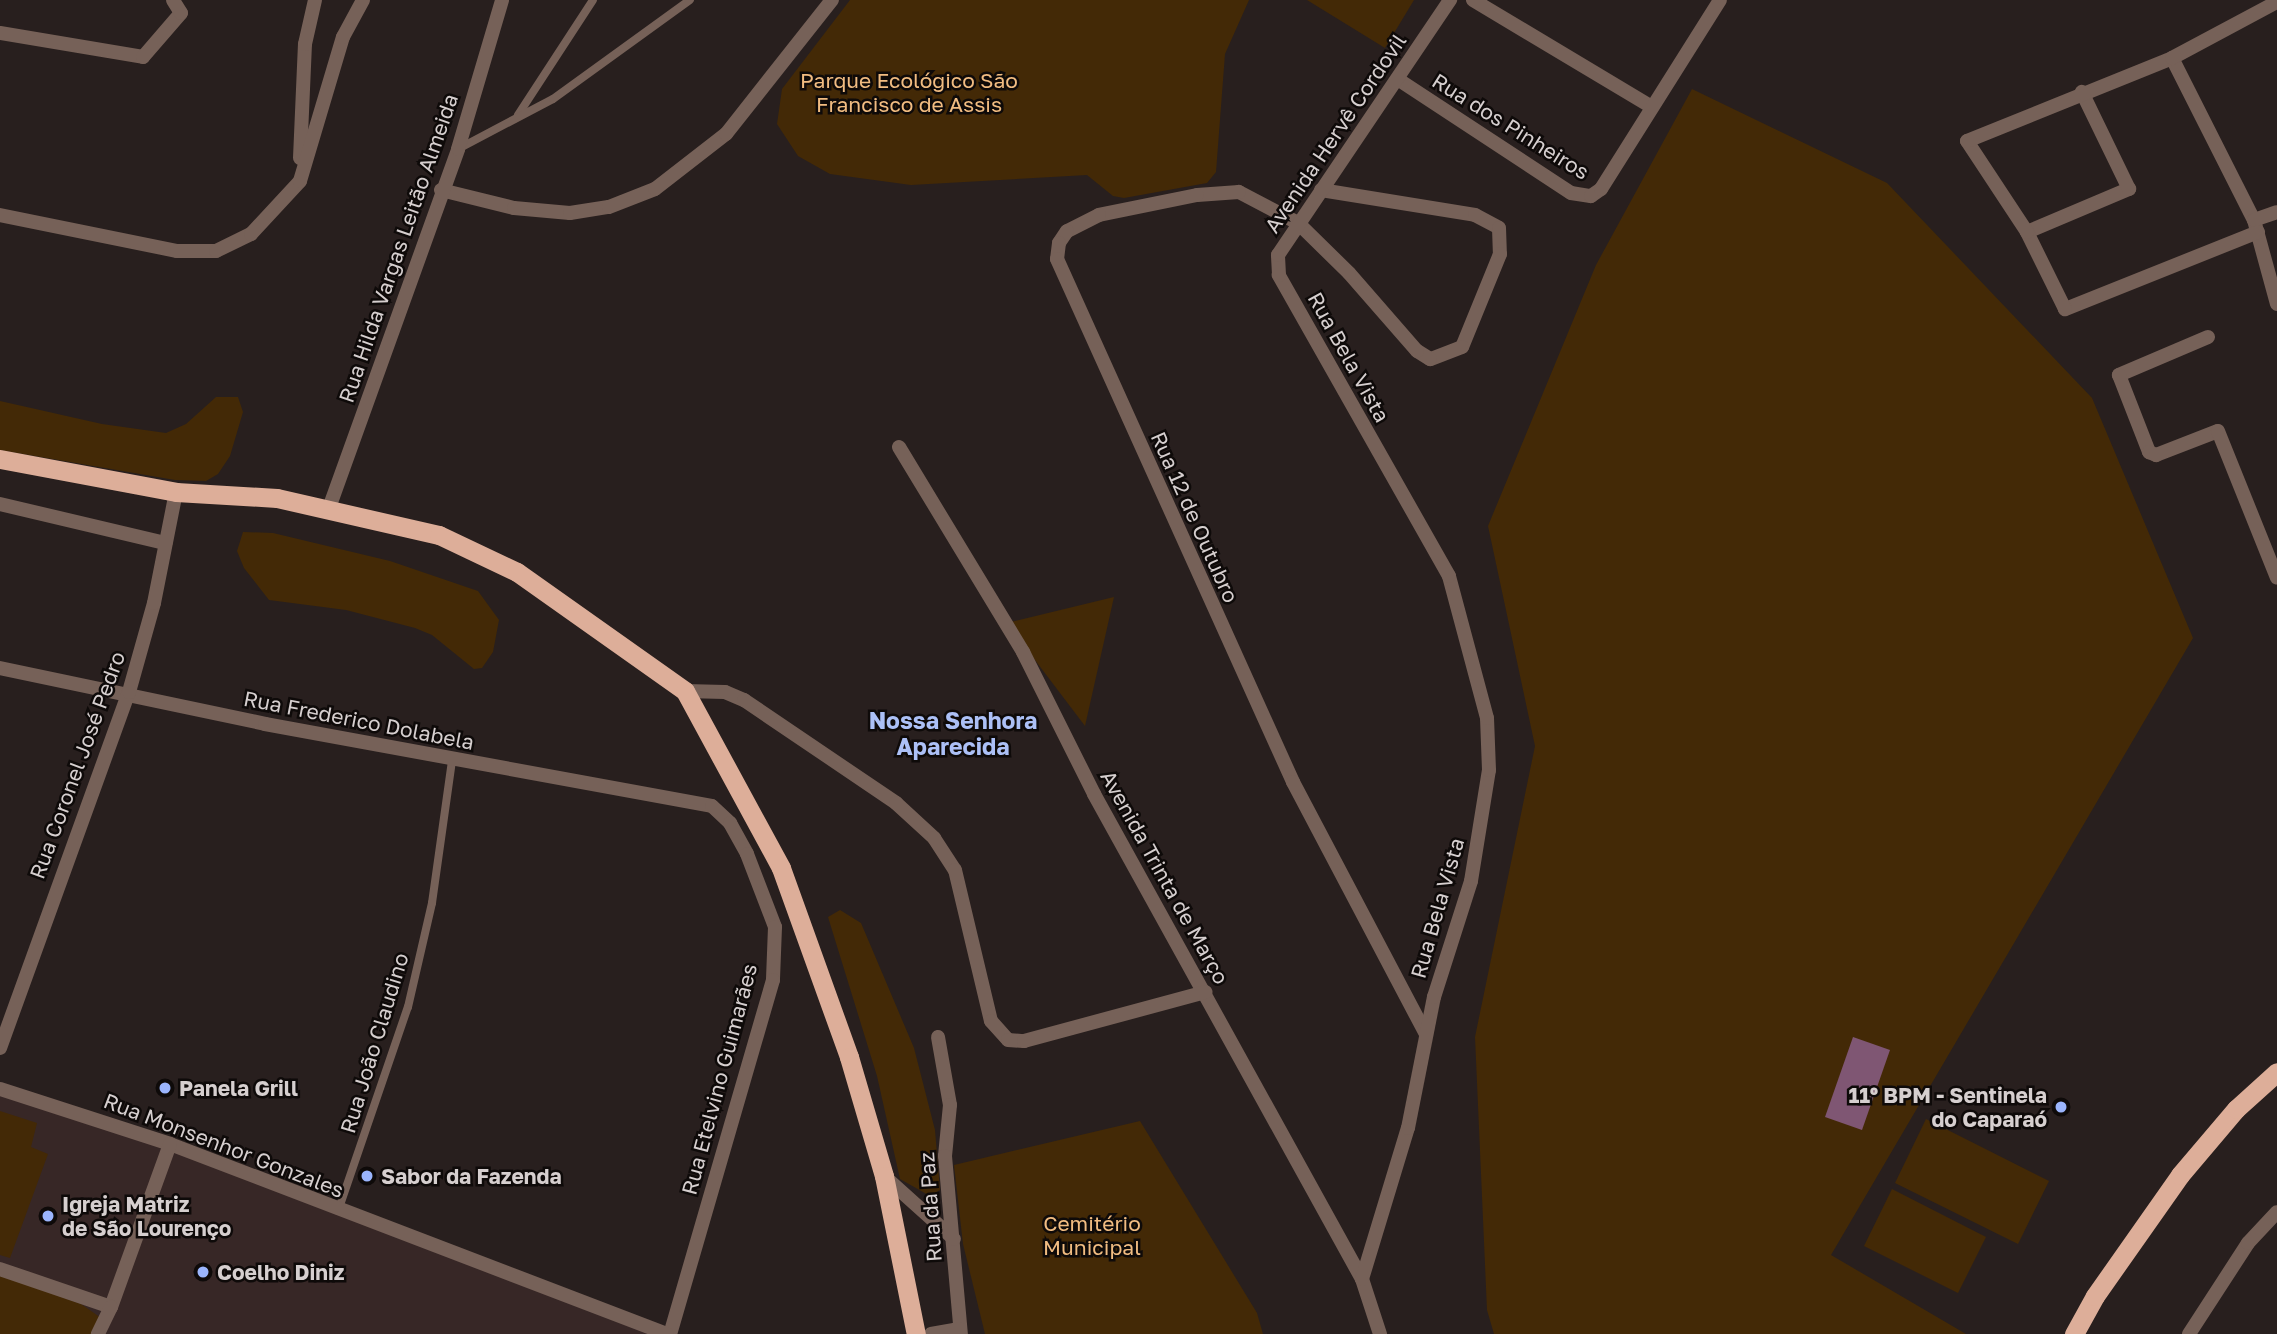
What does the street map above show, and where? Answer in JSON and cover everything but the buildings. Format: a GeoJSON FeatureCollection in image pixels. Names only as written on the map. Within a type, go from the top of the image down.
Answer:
{"type":"FeatureCollection","features":[{"type":"Feature","properties":{"kind":"highway"},"geometry":{"type":"LineString","coordinates":[[0,459],[176,492],[276,498],[439,535],[517,572],[685,691],[782,868],[849,1057],[884,1176],[916,1334]]}},
{"type":"Feature","properties":{"kind":"highway"},"geometry":{"type":"LineString","coordinates":[[2074,1334],[2095,1296],[2180,1175],[2236,1109],[2277,1072]]}},
{"type":"Feature","properties":{"kind":"street"},"geometry":{"type":"LineString","coordinates":[[173,0],[181,13]]}},
{"type":"Feature","properties":{"kind":"street"},"geometry":{"type":"LineString","coordinates":[[0,33],[133,59],[152,50],[189,0]]}},
{"type":"Feature","properties":{"kind":"street"},"geometry":{"type":"LineString","coordinates":[[300,181],[305,44],[315,0]]}},
{"type":"Feature","properties":{"kind":"street"},"geometry":{"type":"LineString","coordinates":[[0,215],[177,251],[216,251],[251,234],[300,181],[342,37],[363,0]]}},
{"type":"Feature","properties":{"kind":"street","name":"Rua Hilda Vargas Leitão Almeida"},"geometry":{"type":"LineString","coordinates":[[329,508],[441,190],[458,149],[502,0]]}},
{"type":"Feature","properties":{"kind":"street"},"geometry":{"type":"LineString","coordinates":[[441,190],[514,208],[570,214],[609,207],[655,189],[726,134],[832,0]]}},
{"type":"Feature","properties":{"kind":"street","name":"Avenida Hervê Cordovil"},"geometry":{"type":"LineString","coordinates":[[1278,255],[1399,80],[1450,0]]}},
{"type":"Feature","properties":{"kind":"street"},"geometry":{"type":"LineString","coordinates":[[1473,0],[1650,106],[1714,2]]}},
{"type":"Feature","properties":{"kind":"street"},"geometry":{"type":"LineString","coordinates":[[2277,2],[2172,58],[2082,92],[1967,141],[2027,232],[2064,309],[2256,226],[2277,212]]}},
{"type":"Feature","properties":{"kind":"street"},"geometry":{"type":"LineString","coordinates":[[2172,58],[2256,226],[2277,304]]}},
{"type":"Feature","properties":{"kind":"street","name":"Rua dos Pinheiros"},"geometry":{"type":"LineString","coordinates":[[1399,80],[1571,193],[1591,196],[1601,189],[1650,106]]}},
{"type":"Feature","properties":{"kind":"street"},"geometry":{"type":"LineString","coordinates":[[2027,232],[2129,189],[2082,92]]}},
{"type":"Feature","properties":{"kind":"street","name":"Rua 12 de Outubro"},"geometry":{"type":"LineString","coordinates":[[1321,190],[1475,215],[1499,228],[1500,254],[1462,346],[1430,359],[1417,351],[1349,273],[1298,223],[1239,192],[1223,191],[1099,215],[1067,231],[1059,243],[1057,259],[1293,782],[1426,1034]]}},
{"type":"Feature","properties":{"kind":"street","name":"Rua Bela Vista"},"geometry":{"type":"LineString","coordinates":[[1278,255],[1279,275],[1449,576],[1488,718],[1489,770],[1480,841],[1426,1034],[1408,1128],[1362,1279]]}},
{"type":"Feature","properties":{"kind":"street"},"geometry":{"type":"LineString","coordinates":[[2208,337],[2119,375],[2149,452],[2156,455],[2217,431],[2277,578]]}},
{"type":"Feature","properties":{"kind":"street","name":"Avenida Trinta de Março"},"geometry":{"type":"LineString","coordinates":[[899,447],[1023,652],[1094,794],[1362,1279],[1380,1334]]}},
{"type":"Feature","properties":{"kind":"street","name":"Rua Coronel José Pedro"},"geometry":{"type":"LineString","coordinates":[[0,1048],[128,692],[176,492]]}},
{"type":"Feature","properties":{"kind":"street"},"geometry":{"type":"LineString","coordinates":[[0,504],[165,543]]}},
{"type":"Feature","properties":{"kind":"street","name":"Rua Frederico Dolabela"},"geometry":{"type":"LineString","coordinates":[[0,668],[452,760],[712,806]]}},
{"type":"Feature","properties":{"kind":"street"},"geometry":{"type":"LineString","coordinates":[[685,691],[725,692],[744,700],[896,803],[934,838],[955,870],[986,1004],[999,1034],[1008,1040],[1024,1041],[1205,992]]}},
{"type":"Feature","properties":{"kind":"street","name":"Rua Etelvino Guimarães"},"geometry":{"type":"LineString","coordinates":[[668,1334],[773,980],[775,927],[747,854],[730,823],[712,806]]}},
{"type":"Feature","properties":{"kind":"street","name":"Rua da Paz"},"geometry":{"type":"LineString","coordinates":[[938,1037],[950,1105],[945,1156],[960,1331]]}},
{"type":"Feature","properties":{"kind":"street","name":"Rua Monsenhor Gonzales"},"geometry":{"type":"LineString","coordinates":[[0,1089],[170,1144],[338,1211],[668,1334]]}},
{"type":"Feature","properties":{"kind":"street"},"geometry":{"type":"LineString","coordinates":[[98,1334],[111,1307],[170,1144]]}},
{"type":"Feature","properties":{"kind":"street"},"geometry":{"type":"LineString","coordinates":[[884,1176],[954,1239]]}},
{"type":"Feature","properties":{"kind":"street"},"geometry":{"type":"LineString","coordinates":[[2189,1334],[2248,1243],[2277,1212]]}},
{"type":"Feature","properties":{"kind":"street"},"geometry":{"type":"LineString","coordinates":[[0,1269],[111,1307]]}},
{"type":"Feature","properties":{"kind":"street"},"geometry":{"type":"LineString","coordinates":[[931,1334],[960,1331]]}},
{"type":"Feature","properties":{"kind":"lane"},"geometry":{"type":"LineString","coordinates":[[516,118],[593,0]]}},
{"type":"Feature","properties":{"kind":"lane"},"geometry":{"type":"LineString","coordinates":[[458,149],[553,99],[690,0]]}},
{"type":"Feature","properties":{"kind":"lane","name":"Rua João Claudino"},"geometry":{"type":"LineString","coordinates":[[338,1211],[408,1007],[432,903],[452,760]]}},
{"type":"Feature","properties":{"kind":"shaded area"},"geometry":{"type":"Polygon","coordinates":[[[1853,1037],[1890,1050],[1862,1130],[1825,1117],[1853,1037]]]}},
{"type":"Feature","properties":{"kind":"shaded area"},"geometry":{"type":"Polygon","coordinates":[[[0,1089],[84,1116],[667,1334],[0,1334],[0,1089]]]}},
{"type":"Feature","properties":{"kind":"green space","name":"Parque Ecológico São Francisco de Assis"},"geometry":{"type":"Polygon","coordinates":[[[850,0],[1249,0],[1225,54],[1216,172],[1207,183],[1124,198],[1113,196],[1087,175],[911,185],[830,174],[798,156],[777,124],[782,89],[850,0]]]}},
{"type":"Feature","properties":{"kind":"green space"},"geometry":{"type":"Polygon","coordinates":[[[1307,0],[1414,0],[1385,48],[1307,0]]]}},
{"type":"Feature","properties":{"kind":"green space"},"geometry":{"type":"Polygon","coordinates":[[[1692,89],[1887,183],[2092,398],[2193,638],[1831,1255],[1966,1334],[1494,1334],[1487,1310],[1475,1037],[1535,746],[1488,526],[1596,265],[1692,89]]]}},
{"type":"Feature","properties":{"kind":"green space"},"geometry":{"type":"Polygon","coordinates":[[[216,397],[238,397],[243,412],[230,456],[218,474],[206,481],[175,480],[0,450],[0,401],[102,424],[166,433],[186,424],[216,397]]]}},
{"type":"Feature","properties":{"kind":"green space"},"geometry":{"type":"Polygon","coordinates":[[[243,532],[273,533],[390,561],[478,591],[499,620],[493,652],[482,668],[474,669],[432,635],[415,628],[346,610],[269,600],[244,568],[237,551],[243,532]]]}},
{"type":"Feature","properties":{"kind":"green space"},"geometry":{"type":"Polygon","coordinates":[[[1114,597],[1085,726],[1007,623],[1114,597]]]}},
{"type":"Feature","properties":{"kind":"green space"},"geometry":{"type":"Polygon","coordinates":[[[840,910],[861,923],[914,1048],[935,1130],[940,1190],[930,1196],[900,1179],[877,1076],[828,917],[840,910]]]}},
{"type":"Feature","properties":{"kind":"green space"},"geometry":{"type":"Polygon","coordinates":[[[0,1111],[37,1123],[31,1147],[48,1154],[10,1258],[0,1255],[0,1111]]]}},
{"type":"Feature","properties":{"kind":"green space"},"geometry":{"type":"Polygon","coordinates":[[[1926,1119],[2049,1181],[2018,1244],[1895,1183],[1926,1119]]]}},
{"type":"Feature","properties":{"kind":"green space","name":"Cemitério Municipal"},"geometry":{"type":"Polygon","coordinates":[[[1140,1121],[1257,1313],[1263,1334],[985,1334],[963,1244],[954,1165],[1140,1121]]]}},
{"type":"Feature","properties":{"kind":"green space"},"geometry":{"type":"Polygon","coordinates":[[[1892,1189],[1986,1237],[1958,1293],[1864,1246],[1892,1189]]]}},
{"type":"Feature","properties":{"kind":"green space"},"geometry":{"type":"Polygon","coordinates":[[[0,1275],[81,1304],[104,1320],[98,1334],[0,1334],[0,1275]]]}},
{"type":"Feature","properties":{"kind":"place","name":"Panela Grill"},"geometry":{"type":"Point","coordinates":[165,1088]}},
{"type":"Feature","properties":{"kind":"place","name":"11º BPM - Sentinela do Caparaó"},"geometry":{"type":"Point","coordinates":[2061,1107]}},
{"type":"Feature","properties":{"kind":"place","name":"Sabor da Fazenda"},"geometry":{"type":"Point","coordinates":[367,1176]}},
{"type":"Feature","properties":{"kind":"place","name":"Igreja Matriz de São Lourenço"},"geometry":{"type":"Point","coordinates":[48,1216]}},
{"type":"Feature","properties":{"kind":"place","name":"Coelho Diniz"},"geometry":{"type":"Point","coordinates":[203,1272]}},
{"type":"Feature","properties":{"kind":"district","name":"Nossa Senhora Aparecida"},"geometry":{"type":"Point","coordinates":[953,733]}}]}
